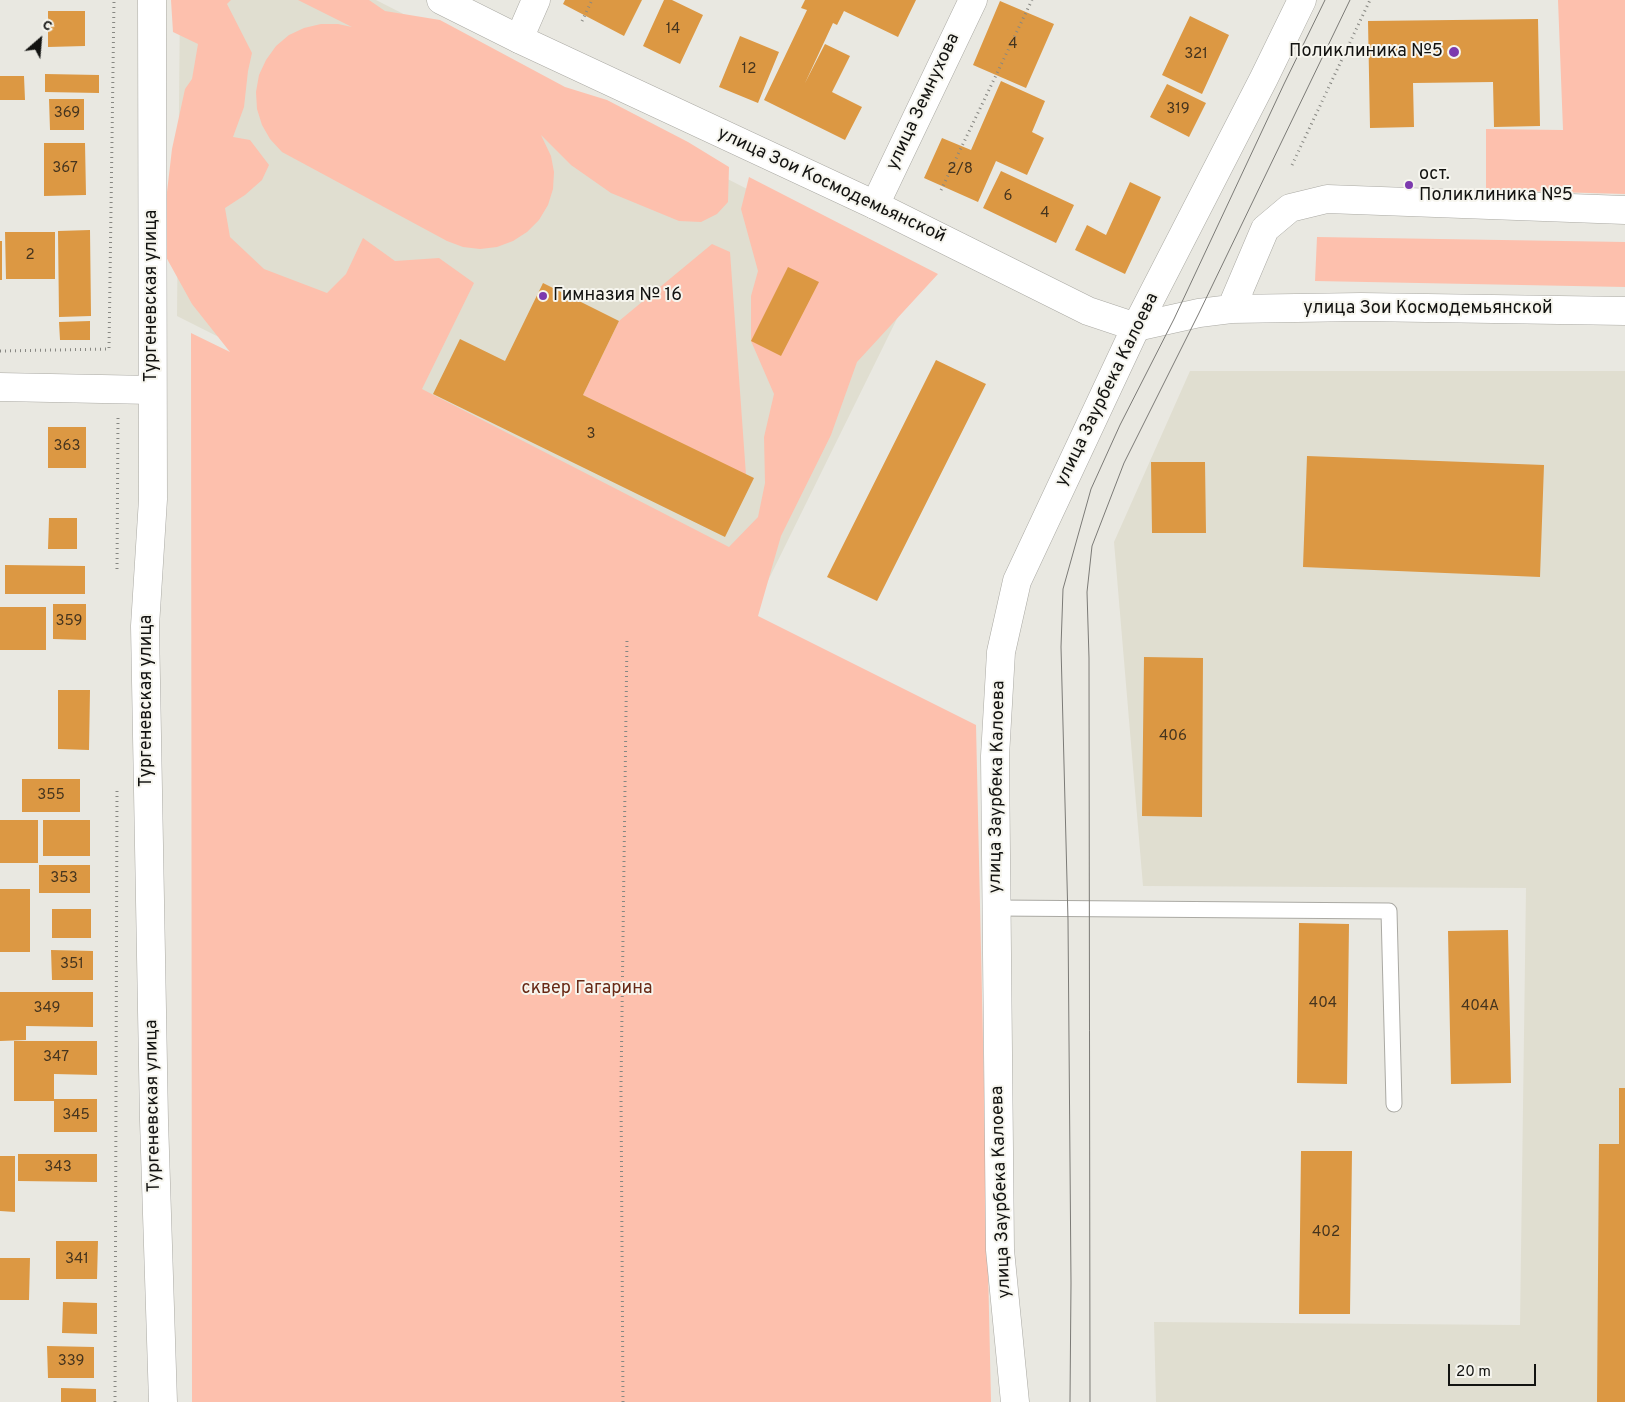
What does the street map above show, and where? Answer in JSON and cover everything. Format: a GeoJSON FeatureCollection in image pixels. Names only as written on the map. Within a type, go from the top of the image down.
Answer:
{"type":"FeatureCollection","features":[{"type":"Feature","properties":{"kind":"street","name":"Тургеневская улица"},"geometry":{"type":"LineString","coordinates":[[152,0],[153,499],[145,626],[154,1110],[163,1402]]}},
{"type":"Feature","properties":{"kind":"street","name":"улица Зои Космодемьянской"},"geometry":{"type":"LineString","coordinates":[[440,0],[519,39],[875,204],[1088,311],[1136,327],[1199,313],[1231,309],[1361,307],[1625,311]]}},
{"type":"Feature","properties":{"kind":"street"},"geometry":{"type":"LineString","coordinates":[[519,39],[536,0]]}},
{"type":"Feature","properties":{"kind":"street","name":"улица Земнухова"},"geometry":{"type":"LineString","coordinates":[[875,204],[973,0]]}},
{"type":"Feature","properties":{"kind":"street","name":"улица Заурбека Калоева"},"geometry":{"type":"LineString","coordinates":[[1014,1402],[1000,1250],[995,756],[1001,652],[1017,581],[1136,327],[1302,0]]}},
{"type":"Feature","properties":{"kind":"street"},"geometry":{"type":"LineString","coordinates":[[1231,309],[1265,229],[1290,208],[1327,199],[1625,210]]}},
{"type":"Feature","properties":{"kind":"street"},"geometry":{"type":"LineString","coordinates":[[0,387],[152,390]]}},
{"type":"Feature","properties":{"kind":"lane"},"geometry":{"type":"LineString","coordinates":[[997,908],[1389,911],[1394,1104]]}},
{"type":"Feature","properties":{"kind":"path"},"geometry":{"type":"LineString","coordinates":[[0,351],[109,349],[114,0]]}},
{"type":"Feature","properties":{"kind":"path"},"geometry":{"type":"LineString","coordinates":[[582,22],[592,0]]}},
{"type":"Feature","properties":{"kind":"path"},"geometry":{"type":"LineString","coordinates":[[941,190],[1032,0]]}},
{"type":"Feature","properties":{"kind":"path"},"geometry":{"type":"LineString","coordinates":[[1292,165],[1370,0]]}},
{"type":"Feature","properties":{"kind":"path"},"geometry":{"type":"LineString","coordinates":[[117,575],[118,415]]}},
{"type":"Feature","properties":{"kind":"path"},"geometry":{"type":"LineString","coordinates":[[622,1402],[622,1088],[627,638]]}},
{"type":"Feature","properties":{"kind":"path"},"geometry":{"type":"LineString","coordinates":[[115,1402],[117,784]]}},
{"type":"Feature","properties":{"kind":"shaded area","name":"Гимназия № 16"},"geometry":{"type":"Polygon","coordinates":[[[180,0],[376,0],[918,276],[755,607],[177,316],[180,0]]]}},
{"type":"Feature","properties":{"kind":"shaded area"},"geometry":{"type":"Polygon","coordinates":[[[1190,371],[1625,371],[1625,1402],[1156,1402],[1154,1322],[1520,1325],[1526,888],[1143,886],[1114,542],[1190,371]]]}},
{"type":"Feature","properties":{"kind":"green space","name":"сквер Гагарина"},"geometry":{"type":"Polygon","coordinates":[[[171,0],[231,0],[227,4],[252,53],[244,107],[233,137],[250,140],[269,165],[262,180],[245,195],[225,208],[230,237],[264,269],[327,293],[346,274],[363,238],[395,261],[439,258],[474,283],[422,389],[729,547],[758,517],[765,483],[764,437],[774,394],[751,341],[751,296],[758,271],[741,209],[749,177],[938,274],[857,362],[831,435],[781,536],[758,616],[976,725],[991,1402],[192,1402],[191,333],[230,352],[192,304],[166,257],[165,209],[172,149],[185,89],[192,79],[198,44],[173,32],[171,0]]]}},
{"type":"Feature","properties":{"kind":"green space"},"geometry":{"type":"Polygon","coordinates":[[[298,0],[369,0],[385,11],[440,20],[565,87],[607,100],[688,142],[729,167],[728,202],[717,214],[701,222],[679,221],[611,193],[571,165],[541,135],[551,156],[554,172],[553,189],[548,205],[539,220],[527,232],[513,241],[497,247],[480,249],[463,247],[447,241],[282,152],[270,139],[262,125],[257,109],[256,92],[259,75],[266,60],[276,46],[289,35],[304,28],[321,24],[338,24],[352,27],[298,0]]]}},
{"type":"Feature","properties":{"kind":"green space"},"geometry":{"type":"Polygon","coordinates":[[[1558,0],[1625,0],[1625,194],[1486,190],[1486,129],[1563,130],[1558,0]]]}},
{"type":"Feature","properties":{"kind":"green space"},"geometry":{"type":"Polygon","coordinates":[[[1317,237],[1625,242],[1625,287],[1315,281],[1317,237]]]}},
{"type":"Feature","properties":{"kind":"green space"},"geometry":{"type":"Polygon","coordinates":[[[712,244],[730,252],[746,475],[583,395],[619,321],[712,244]]]}},
{"type":"Feature","properties":{"kind":"building"},"geometry":{"type":"Polygon","coordinates":[[[565,0],[642,0],[624,36],[563,4],[565,0]]]}},
{"type":"Feature","properties":{"kind":"building"},"geometry":{"type":"Polygon","coordinates":[[[664,0],[672,0],[703,15],[680,64],[643,46],[664,0]]]}},
{"type":"Feature","properties":{"kind":"building"},"geometry":{"type":"Polygon","coordinates":[[[805,0],[916,0],[898,37],[844,11],[837,25],[833,23],[805,83],[825,44],[850,56],[832,92],[862,107],[845,140],[764,100],[807,10],[801,8],[805,0]]]}},
{"type":"Feature","properties":{"kind":"building"},"geometry":{"type":"Polygon","coordinates":[[[1000,1],[1054,24],[1026,88],[973,65],[1000,1]]]}},
{"type":"Feature","properties":{"kind":"building"},"geometry":{"type":"Polygon","coordinates":[[[48,11],[85,11],[85,46],[48,47],[48,11]]]}},
{"type":"Feature","properties":{"kind":"building"},"geometry":{"type":"Polygon","coordinates":[[[1190,16],[1229,35],[1202,94],[1162,75],[1190,16]]]}},
{"type":"Feature","properties":{"kind":"building","name":"Поликлиника №5"},"geometry":{"type":"Polygon","coordinates":[[[1538,19],[1540,126],[1494,127],[1493,82],[1413,83],[1414,127],[1370,128],[1368,21],[1538,19]]]}},
{"type":"Feature","properties":{"kind":"building"},"geometry":{"type":"Polygon","coordinates":[[[740,36],[779,52],[758,103],[719,87],[740,36]]]}},
{"type":"Feature","properties":{"kind":"building"},"geometry":{"type":"Polygon","coordinates":[[[45,74],[99,75],[99,93],[45,92],[45,74]]]}},
{"type":"Feature","properties":{"kind":"building"},"geometry":{"type":"Polygon","coordinates":[[[0,76],[24,76],[25,100],[0,100],[0,76]]]}},
{"type":"Feature","properties":{"kind":"building"},"geometry":{"type":"Polygon","coordinates":[[[1001,81],[1045,101],[1032,132],[1044,138],[1027,175],[996,161],[978,202],[924,178],[942,138],[971,150],[1001,81]]]}},
{"type":"Feature","properties":{"kind":"building"},"geometry":{"type":"Polygon","coordinates":[[[1167,84],[1206,103],[1189,137],[1150,117],[1167,84]]]}},
{"type":"Feature","properties":{"kind":"building"},"geometry":{"type":"Polygon","coordinates":[[[49,99],[84,99],[84,130],[50,130],[49,99]]]}},
{"type":"Feature","properties":{"kind":"building"},"geometry":{"type":"Polygon","coordinates":[[[44,143],[85,143],[86,195],[44,196],[44,143]]]}},
{"type":"Feature","properties":{"kind":"building"},"geometry":{"type":"Polygon","coordinates":[[[1001,171],[1074,205],[1056,243],[983,208],[1001,171]]]}},
{"type":"Feature","properties":{"kind":"building"},"geometry":{"type":"Polygon","coordinates":[[[1130,182],[1161,197],[1125,274],[1075,250],[1087,225],[1106,235],[1130,182]]]}},
{"type":"Feature","properties":{"kind":"building"},"geometry":{"type":"Polygon","coordinates":[[[90,230],[91,316],[59,317],[58,231],[90,230]]]}},
{"type":"Feature","properties":{"kind":"building"},"geometry":{"type":"Polygon","coordinates":[[[5,232],[55,232],[55,279],[6,279],[5,232]]]}},
{"type":"Feature","properties":{"kind":"building"},"geometry":{"type":"Polygon","coordinates":[[[0,241],[2,241],[2,280],[0,280],[0,241]]]}},
{"type":"Feature","properties":{"kind":"building"},"geometry":{"type":"Polygon","coordinates":[[[788,267],[819,282],[781,356],[751,341],[788,267]]]}},
{"type":"Feature","properties":{"kind":"building"},"geometry":{"type":"Polygon","coordinates":[[[543,283],[619,321],[583,395],[754,478],[725,537],[433,394],[460,339],[505,361],[543,283]]]}},
{"type":"Feature","properties":{"kind":"building"},"geometry":{"type":"Polygon","coordinates":[[[90,321],[90,340],[60,340],[59,322],[90,321]]]}},
{"type":"Feature","properties":{"kind":"building"},"geometry":{"type":"Polygon","coordinates":[[[936,360],[986,384],[877,601],[827,577],[936,360]]]}},
{"type":"Feature","properties":{"kind":"building"},"geometry":{"type":"Polygon","coordinates":[[[48,427],[86,427],[86,468],[48,468],[48,427]]]}},
{"type":"Feature","properties":{"kind":"building"},"geometry":{"type":"Polygon","coordinates":[[[1307,456],[1544,465],[1540,577],[1303,567],[1307,456]]]}},
{"type":"Feature","properties":{"kind":"building"},"geometry":{"type":"Polygon","coordinates":[[[1151,462],[1205,462],[1206,533],[1152,533],[1151,462]]]}},
{"type":"Feature","properties":{"kind":"building"},"geometry":{"type":"Polygon","coordinates":[[[49,518],[77,518],[77,549],[48,549],[49,518]]]}},
{"type":"Feature","properties":{"kind":"building"},"geometry":{"type":"Polygon","coordinates":[[[5,565],[85,566],[85,594],[5,594],[5,565]]]}},
{"type":"Feature","properties":{"kind":"building"},"geometry":{"type":"Polygon","coordinates":[[[53,604],[86,604],[86,640],[53,639],[53,604]]]}},
{"type":"Feature","properties":{"kind":"building"},"geometry":{"type":"Polygon","coordinates":[[[0,607],[46,607],[46,650],[0,650],[0,607]]]}},
{"type":"Feature","properties":{"kind":"building"},"geometry":{"type":"Polygon","coordinates":[[[1144,657],[1203,658],[1202,817],[1142,816],[1144,657]]]}},
{"type":"Feature","properties":{"kind":"building"},"geometry":{"type":"Polygon","coordinates":[[[58,690],[90,690],[89,750],[58,749],[58,690]]]}},
{"type":"Feature","properties":{"kind":"building"},"geometry":{"type":"Polygon","coordinates":[[[22,779],[80,779],[80,812],[22,812],[22,779]]]}},
{"type":"Feature","properties":{"kind":"building"},"geometry":{"type":"Polygon","coordinates":[[[0,820],[38,820],[38,863],[0,863],[0,820]]]}},
{"type":"Feature","properties":{"kind":"building"},"geometry":{"type":"Polygon","coordinates":[[[43,820],[90,820],[90,856],[43,856],[43,820]]]}},
{"type":"Feature","properties":{"kind":"building"},"geometry":{"type":"Polygon","coordinates":[[[39,865],[90,865],[90,893],[39,893],[39,865]]]}},
{"type":"Feature","properties":{"kind":"building"},"geometry":{"type":"Polygon","coordinates":[[[0,889],[30,889],[30,952],[0,952],[0,889]]]}},
{"type":"Feature","properties":{"kind":"building"},"geometry":{"type":"Polygon","coordinates":[[[52,909],[91,909],[91,938],[52,938],[52,909]]]}},
{"type":"Feature","properties":{"kind":"building"},"geometry":{"type":"Polygon","coordinates":[[[1299,923],[1349,924],[1347,1084],[1297,1083],[1299,923]]]}},
{"type":"Feature","properties":{"kind":"building"},"geometry":{"type":"Polygon","coordinates":[[[1508,930],[1511,1083],[1451,1084],[1448,931],[1508,930]]]}},
{"type":"Feature","properties":{"kind":"building"},"geometry":{"type":"Polygon","coordinates":[[[51,950],[93,951],[93,980],[52,980],[51,950]]]}},
{"type":"Feature","properties":{"kind":"building"},"geometry":{"type":"Polygon","coordinates":[[[0,992],[93,992],[93,1027],[26,1026],[26,1040],[0,1041],[0,992]]]}},
{"type":"Feature","properties":{"kind":"building"},"geometry":{"type":"Polygon","coordinates":[[[14,1041],[97,1041],[97,1075],[54,1074],[54,1101],[14,1101],[14,1041]]]}},
{"type":"Feature","properties":{"kind":"building"},"geometry":{"type":"Polygon","coordinates":[[[1619,1088],[1625,1088],[1625,1402],[1597,1402],[1599,1144],[1619,1144],[1619,1088]]]}},
{"type":"Feature","properties":{"kind":"building"},"geometry":{"type":"Polygon","coordinates":[[[54,1099],[97,1099],[97,1132],[54,1132],[54,1099]]]}},
{"type":"Feature","properties":{"kind":"building"},"geometry":{"type":"Polygon","coordinates":[[[1301,1151],[1352,1151],[1350,1314],[1299,1314],[1301,1151]]]}},
{"type":"Feature","properties":{"kind":"building"},"geometry":{"type":"Polygon","coordinates":[[[18,1154],[97,1154],[97,1182],[18,1181],[18,1154]]]}},
{"type":"Feature","properties":{"kind":"building"},"geometry":{"type":"Polygon","coordinates":[[[0,1156],[15,1156],[15,1212],[0,1211],[0,1156]]]}},
{"type":"Feature","properties":{"kind":"building"},"geometry":{"type":"Polygon","coordinates":[[[56,1241],[98,1241],[97,1279],[56,1279],[56,1241]]]}},
{"type":"Feature","properties":{"kind":"building"},"geometry":{"type":"Polygon","coordinates":[[[0,1258],[30,1258],[29,1300],[0,1300],[0,1258]]]}},
{"type":"Feature","properties":{"kind":"building"},"geometry":{"type":"Polygon","coordinates":[[[63,1302],[97,1303],[97,1334],[62,1333],[63,1302]]]}},
{"type":"Feature","properties":{"kind":"building"},"geometry":{"type":"Polygon","coordinates":[[[47,1346],[94,1347],[94,1378],[48,1378],[47,1346]]]}},
{"type":"Feature","properties":{"kind":"building"},"geometry":{"type":"Polygon","coordinates":[[[61,1388],[96,1389],[96,1402],[61,1402],[61,1388]]]}},
{"type":"Feature","properties":{"kind":"tram line"},"geometry":{"type":"LineString","coordinates":[[1070,1402],[1068,920],[1061,647],[1063,589],[1091,489],[1325,0]]}},
{"type":"Feature","properties":{"kind":"tram line"},"geometry":{"type":"LineString","coordinates":[[1090,1402],[1089,658],[1087,592],[1092,546],[1124,463],[1199,313],[1350,0]]}},
{"type":"Feature","properties":{"kind":"place","name":"Поликлиника №5"},"geometry":{"type":"Point","coordinates":[1454,52]}},
{"type":"Feature","properties":{"kind":"place","name":"ост. Поликлиника №5"},"geometry":{"type":"Point","coordinates":[1409,185]}},
{"type":"Feature","properties":{"kind":"place","name":"Гимназия № 16"},"geometry":{"type":"Point","coordinates":[543,296]}}]}
